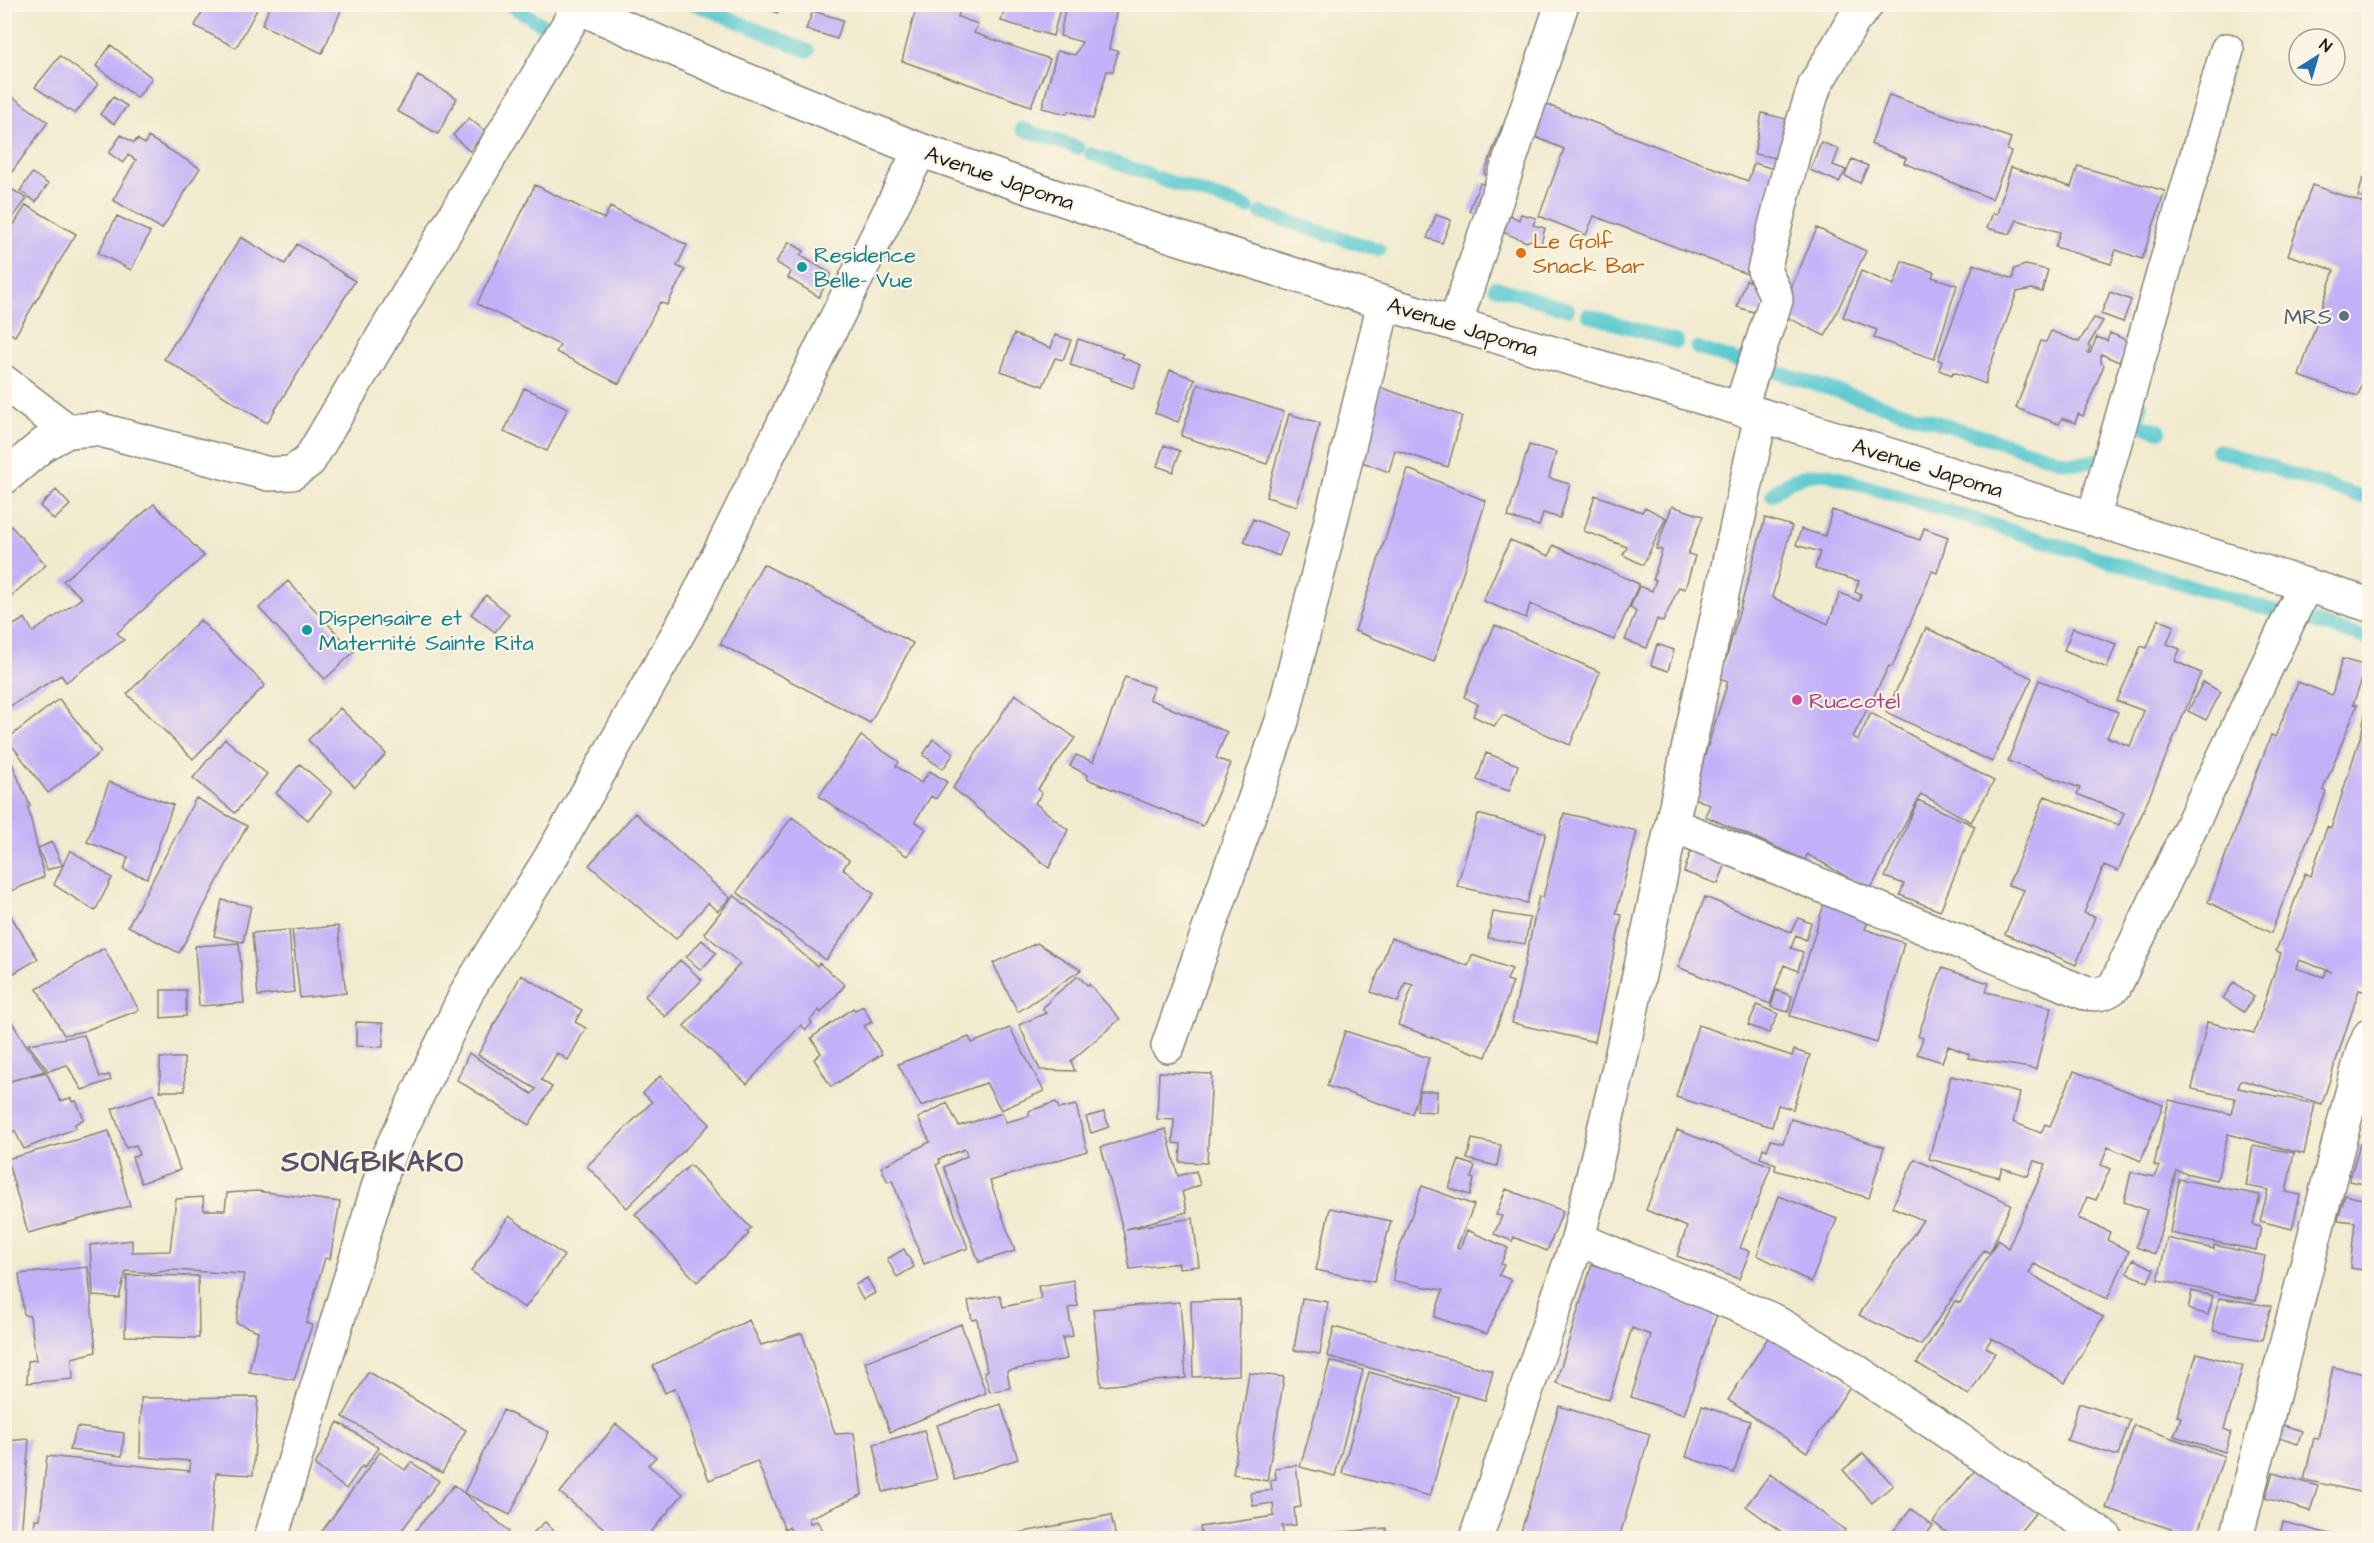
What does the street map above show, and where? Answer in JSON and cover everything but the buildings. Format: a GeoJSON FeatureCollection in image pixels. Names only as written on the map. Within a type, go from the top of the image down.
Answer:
{"type":"FeatureCollection","features":[{"type":"Feature","properties":{"kind":"street"},"geometry":{"type":"LineString","coordinates":[[1455,324],[1562,4]]}},
{"type":"Feature","properties":{"kind":"street"},"geometry":{"type":"LineString","coordinates":[[1476,1539],[1578,1239],[1619,1067],[1673,825],[1751,412],[1776,300],[1764,270],[1797,140],[1815,85],[1853,21],[1867,4]]}},
{"type":"Feature","properties":{"kind":"street"},"geometry":{"type":"LineString","coordinates":[[4,478],[44,444],[68,431],[98,429],[268,474],[292,473],[309,461],[575,6]]}},
{"type":"Feature","properties":{"kind":"street","name":"Avenue Japoma"},"geometry":{"type":"LineString","coordinates":[[575,6],[729,73],[920,150],[1143,227],[1384,303],[1751,412],[2370,605]]}},
{"type":"Feature","properties":{"kind":"street"},"geometry":{"type":"LineString","coordinates":[[2093,519],[2227,50]]}},
{"type":"Feature","properties":{"kind":"street"},"geometry":{"type":"LineString","coordinates":[[271,1539],[387,1158],[468,990],[551,857],[689,614],[920,150]]}},
{"type":"Feature","properties":{"kind":"street"},"geometry":{"type":"LineString","coordinates":[[1168,1046],[1282,721],[1384,303]]}},
{"type":"Feature","properties":{"kind":"street"},"geometry":{"type":"LineString","coordinates":[[4,382],[68,431]]}},
{"type":"Feature","properties":{"kind":"street"},"geometry":{"type":"LineString","coordinates":[[1673,825],[2085,993],[2097,995],[2107,992],[2115,986],[2305,586]]}},
{"type":"Feature","properties":{"kind":"street"},"geometry":{"type":"LineString","coordinates":[[2236,1539],[2363,1050],[2370,1035]]}},
{"type":"Feature","properties":{"kind":"street"},"geometry":{"type":"LineString","coordinates":[[1578,1239],[1770,1319],[1847,1365],[2106,1539]]}},
{"type":"Feature","properties":{"kind":"waterway"},"geometry":{"type":"LineString","coordinates":[[508,4],[550,29]]}},
{"type":"Feature","properties":{"kind":"waterway"},"geometry":{"type":"LineString","coordinates":[[695,4],[808,51]]}},
{"type":"Feature","properties":{"kind":"waterway"},"geometry":{"type":"LineString","coordinates":[[1022,129],[1078,148]]}},
{"type":"Feature","properties":{"kind":"waterway"},"geometry":{"type":"LineString","coordinates":[[1091,154],[1150,175]]}},
{"type":"Feature","properties":{"kind":"waterway"},"geometry":{"type":"LineString","coordinates":[[1158,178],[1248,208]]}},
{"type":"Feature","properties":{"kind":"waterway"},"geometry":{"type":"LineString","coordinates":[[1261,213],[1379,250]]}},
{"type":"Feature","properties":{"kind":"waterway"},"geometry":{"type":"LineString","coordinates":[[1495,287],[1568,309]]}},
{"type":"Feature","properties":{"kind":"waterway"},"geometry":{"type":"LineString","coordinates":[[1588,315],[1677,342]]}},
{"type":"Feature","properties":{"kind":"waterway"},"geometry":{"type":"LineString","coordinates":[[1697,348],[1746,364]]}},
{"type":"Feature","properties":{"kind":"waterway"},"geometry":{"type":"LineString","coordinates":[[1766,369],[2062,461],[2086,462],[2108,455]]}},
{"type":"Feature","properties":{"kind":"waterway"},"geometry":{"type":"LineString","coordinates":[[2141,406],[2136,423],[2160,431]]}},
{"type":"Feature","properties":{"kind":"waterway"},"geometry":{"type":"LineString","coordinates":[[2217,450],[2362,497]]}},
{"type":"Feature","properties":{"kind":"waterway"},"geometry":{"type":"LineString","coordinates":[[1772,495],[1797,478],[1827,474],[2370,639]]}},
{"type":"Feature","properties":{"kind":"place","name":"Le Golf Snack Bar"},"geometry":{"type":"Point","coordinates":[1521,253]}},
{"type":"Feature","properties":{"kind":"place","name":"Residence Belle- Vue"},"geometry":{"type":"Point","coordinates":[802,267]}},
{"type":"Feature","properties":{"kind":"place","name":"MRS"},"geometry":{"type":"Point","coordinates":[2344,316]}},
{"type":"Feature","properties":{"kind":"place","name":"Dispensaire et Maternité Sainte Rita"},"geometry":{"type":"Point","coordinates":[307,630]}},
{"type":"Feature","properties":{"kind":"place","name":"Ruccotel"},"geometry":{"type":"Point","coordinates":[1797,700]}},
{"type":"Feature","properties":{"kind":"district","name":"SONGBIKAKO"},"geometry":{"type":"Point","coordinates":[373,1161]}}]}
